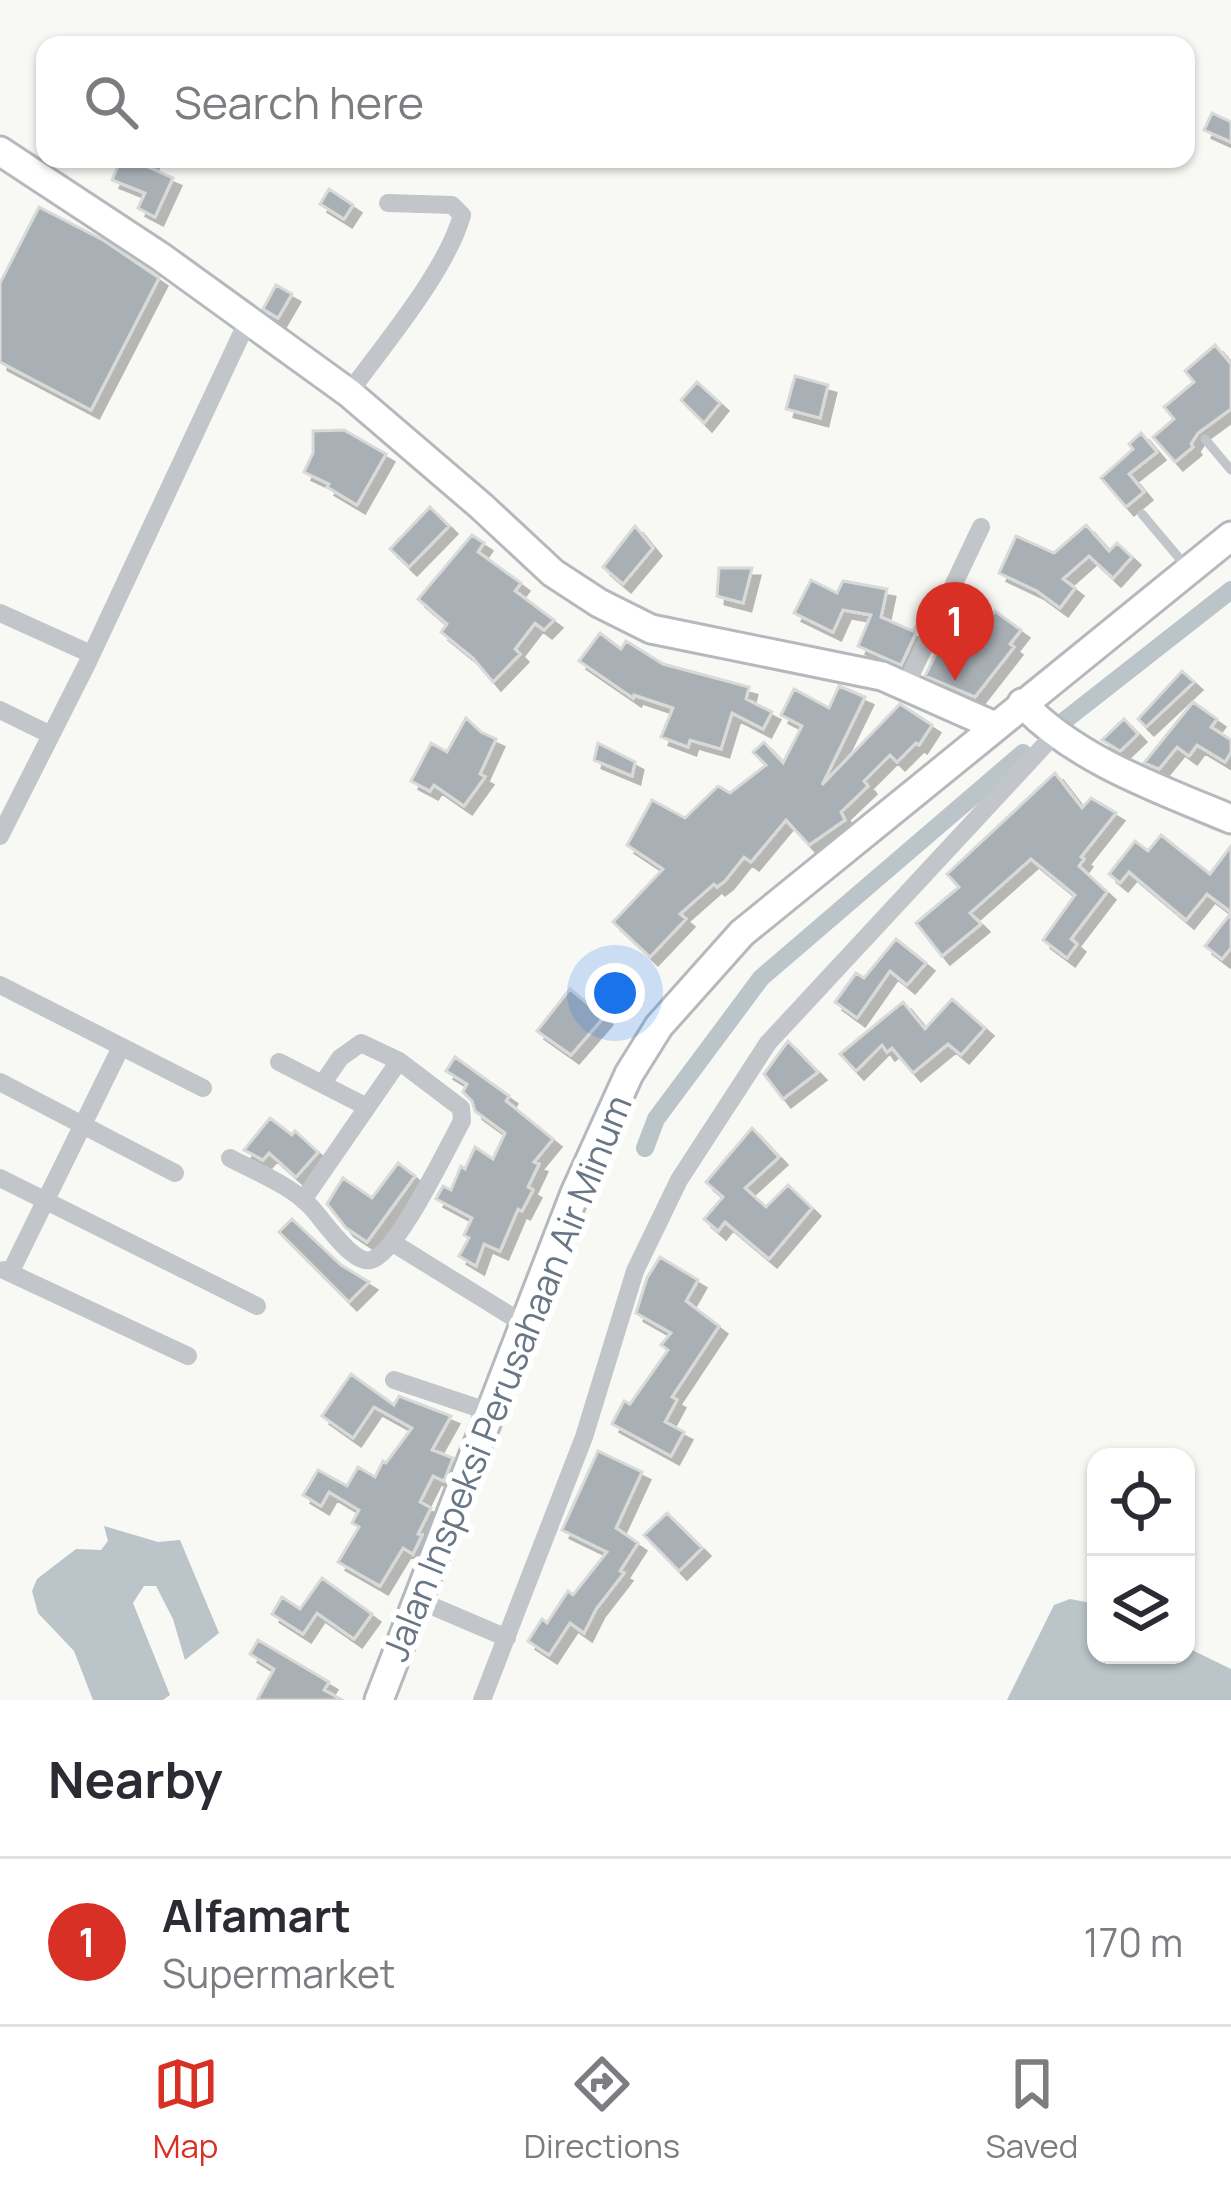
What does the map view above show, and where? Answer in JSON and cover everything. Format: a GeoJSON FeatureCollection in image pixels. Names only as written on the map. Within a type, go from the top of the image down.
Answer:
{"type":"FeatureCollection","features":[{"type":"Feature","properties":{"kind":"street"},"geometry":{"type":"LineString","coordinates":[[2,159],[248,320],[349,393],[553,573],[628,619],[672,634],[802,657],[906,685],[995,726]]}},
{"type":"Feature","properties":{"kind":"street"},"geometry":{"type":"LineString","coordinates":[[349,393],[435,270],[462,215],[452,205],[388,203]]}},
{"type":"Feature","properties":{"kind":"street"},"geometry":{"type":"LineString","coordinates":[[0,836],[8,802],[51,735],[248,320]]}},
{"type":"Feature","properties":{"kind":"street"},"geometry":{"type":"LineString","coordinates":[[906,685],[981,526]]}},
{"type":"Feature","properties":{"kind":"street","name":"Jalan Inspeksi Perusahaan Air Minum"},"geometry":{"type":"LineString","coordinates":[[379,1700],[602,1130],[659,1026],[742,933],[1231,536]]}},
{"type":"Feature","properties":{"kind":"street"},"geometry":{"type":"LineString","coordinates":[[0,613],[91,654]]}},
{"type":"Feature","properties":{"kind":"street"},"geometry":{"type":"LineString","coordinates":[[1022,703],[1054,735],[1231,818]]}},
{"type":"Feature","properties":{"kind":"street"},"geometry":{"type":"LineString","coordinates":[[0,710],[51,735]]}},
{"type":"Feature","properties":{"kind":"street"},"geometry":{"type":"LineString","coordinates":[[482,1700],[584,1437],[635,1271],[679,1180],[768,1043],[1054,735]]}},
{"type":"Feature","properties":{"kind":"street"},"geometry":{"type":"LineString","coordinates":[[0,985],[203,1088]]}},
{"type":"Feature","properties":{"kind":"street"},"geometry":{"type":"LineString","coordinates":[[230,1159],[303,1200],[364,1261],[374,1260],[393,1243],[463,1112],[450,1096],[399,1061],[361,1043],[340,1058],[322,1083]]}},
{"type":"Feature","properties":{"kind":"street"},"geometry":{"type":"LineString","coordinates":[[122,1047],[47,1202],[5,1271],[188,1356]]}},
{"type":"Feature","properties":{"kind":"street"},"geometry":{"type":"LineString","coordinates":[[303,1200],[399,1061]]}},
{"type":"Feature","properties":{"kind":"street"},"geometry":{"type":"LineString","coordinates":[[279,1063],[367,1107]]}},
{"type":"Feature","properties":{"kind":"street"},"geometry":{"type":"LineString","coordinates":[[0,1082],[175,1173]]}},
{"type":"Feature","properties":{"kind":"street"},"geometry":{"type":"LineString","coordinates":[[0,1178],[257,1306]]}},
{"type":"Feature","properties":{"kind":"street"},"geometry":{"type":"LineString","coordinates":[[393,1243],[524,1324]]}},
{"type":"Feature","properties":{"kind":"street"},"geometry":{"type":"LineString","coordinates":[[394,1380],[490,1412]]}},
{"type":"Feature","properties":{"kind":"street"},"geometry":{"type":"LineString","coordinates":[[418,1600],[507,1638]]}},
{"type":"Feature","properties":{"kind":"lane"},"geometry":{"type":"LineString","coordinates":[[1205,440],[1231,470]]}},
{"type":"Feature","properties":{"kind":"lane"},"geometry":{"type":"LineString","coordinates":[[1142,514],[1189,570]]}},
{"type":"Feature","properties":{"kind":"shaded area"},"geometry":{"type":"Polygon","coordinates":[[[104,1526],[158,1542],[180,1540],[219,1633],[185,1660],[173,1619],[156,1586],[144,1586],[133,1603],[170,1695],[163,1700],[93,1700],[74,1651],[38,1613],[32,1591],[37,1579],[76,1549],[101,1550],[108,1541],[104,1526]]]}},
{"type":"Feature","properties":{"kind":"shaded area"},"geometry":{"type":"Polygon","coordinates":[[[1070,1599],[1087,1602],[1087,1664],[1195,1664],[1195,1651],[1231,1669],[1231,1700],[1007,1700],[1054,1605],[1070,1599]]]}},
{"type":"Feature","properties":{"kind":"building"},"geometry":{"type":"Polygon","coordinates":[[[1212,113],[1231,122],[1231,142],[1204,130],[1212,113]]]}},
{"type":"Feature","properties":{"kind":"building"},"geometry":{"type":"Polygon","coordinates":[[[117,168],[150,168],[173,178],[155,217],[138,208],[145,193],[112,180],[117,168]]]}},
{"type":"Feature","properties":{"kind":"building"},"geometry":{"type":"Polygon","coordinates":[[[329,189],[353,205],[344,219],[320,204],[329,189]]]}},
{"type":"Feature","properties":{"kind":"building"},"geometry":{"type":"Polygon","coordinates":[[[39,207],[103,240],[159,278],[91,410],[0,362],[0,283],[39,207]]]}},
{"type":"Feature","properties":{"kind":"building"},"geometry":{"type":"Polygon","coordinates":[[[276,285],[292,294],[278,318],[263,309],[276,285]]]}},
{"type":"Feature","properties":{"kind":"building"},"geometry":{"type":"Polygon","coordinates":[[[1215,345],[1231,364],[1231,409],[1198,433],[1193,447],[1175,462],[1153,437],[1174,419],[1164,407],[1194,382],[1185,371],[1215,345]]]}},
{"type":"Feature","properties":{"kind":"building"},"geometry":{"type":"Polygon","coordinates":[[[795,376],[828,385],[820,418],[786,409],[795,376]]]}},
{"type":"Feature","properties":{"kind":"building"},"geometry":{"type":"Polygon","coordinates":[[[697,382],[720,403],[704,423],[681,400],[697,382]]]}},
{"type":"Feature","properties":{"kind":"building"},"geometry":{"type":"Polygon","coordinates":[[[344,430],[386,454],[357,505],[304,472],[313,453],[313,431],[344,430]]]}},
{"type":"Feature","properties":{"kind":"building"},"geometry":{"type":"Polygon","coordinates":[[[1141,433],[1157,452],[1129,474],[1144,492],[1126,507],[1101,478],[1133,449],[1129,444],[1141,433]]]}},
{"type":"Feature","properties":{"kind":"building"},"geometry":{"type":"Polygon","coordinates":[[[430,507],[449,526],[409,567],[390,549],[430,507]]]}},
{"type":"Feature","properties":{"kind":"building"},"geometry":{"type":"Polygon","coordinates":[[[1086,525],[1109,551],[1117,543],[1132,557],[1113,578],[1089,556],[1063,579],[1075,588],[1060,608],[999,573],[1016,536],[1054,553],[1086,525]]]}},
{"type":"Feature","properties":{"kind":"building"},"geometry":{"type":"Polygon","coordinates":[[[635,526],[653,548],[623,584],[603,567],[635,526]]]}},
{"type":"Feature","properties":{"kind":"building"},"geometry":{"type":"Polygon","coordinates":[[[472,535],[484,543],[478,552],[521,583],[515,591],[554,620],[544,630],[535,623],[515,649],[520,654],[493,682],[441,632],[447,624],[418,599],[472,535]]]}},
{"type":"Feature","properties":{"kind":"building"},"geometry":{"type":"Polygon","coordinates":[[[719,568],[752,568],[743,603],[717,596],[719,568]]]}},
{"type":"Feature","properties":{"kind":"building"},"geometry":{"type":"Polygon","coordinates":[[[811,580],[837,593],[843,581],[887,589],[881,617],[913,631],[927,609],[901,665],[858,646],[871,615],[843,610],[833,632],[794,613],[811,580]]]}},
{"type":"Feature","properties":{"kind":"building"},"geometry":{"type":"Polygon","coordinates":[[[995,611],[1021,630],[1010,644],[1014,647],[975,697],[925,676],[939,648],[957,660],[995,611]]]}},
{"type":"Feature","properties":{"kind":"building"},"geometry":{"type":"Polygon","coordinates":[[[600,633],[621,649],[626,641],[663,664],[749,687],[746,699],[772,712],[763,729],[732,713],[721,749],[690,740],[688,747],[661,737],[673,708],[633,698],[579,661],[600,633]]]}},
{"type":"Feature","properties":{"kind":"building"},"geometry":{"type":"Polygon","coordinates":[[[1182,671],[1194,682],[1146,727],[1138,719],[1182,671]]]}},
{"type":"Feature","properties":{"kind":"building"},"geometry":{"type":"Polygon","coordinates":[[[839,686],[865,697],[822,785],[900,704],[932,725],[919,745],[897,762],[890,755],[841,812],[845,820],[809,845],[786,820],[751,862],[744,857],[725,881],[717,887],[714,884],[680,914],[686,919],[650,957],[613,922],[663,869],[627,845],[652,800],[685,818],[718,786],[730,793],[766,765],[753,752],[764,742],[783,763],[802,726],[781,715],[794,689],[829,708],[839,686]]]}},
{"type":"Feature","properties":{"kind":"building"},"geometry":{"type":"Polygon","coordinates":[[[1193,702],[1217,719],[1211,727],[1231,740],[1225,762],[1197,745],[1189,756],[1177,747],[1159,769],[1144,763],[1193,702]]]}},
{"type":"Feature","properties":{"kind":"building"},"geometry":{"type":"Polygon","coordinates":[[[466,718],[496,739],[480,774],[485,777],[464,806],[434,785],[430,791],[411,781],[431,743],[447,752],[466,718]]]}},
{"type":"Feature","properties":{"kind":"building"},"geometry":{"type":"Polygon","coordinates":[[[1124,719],[1138,734],[1120,751],[1102,740],[1124,719]]]}},
{"type":"Feature","properties":{"kind":"building"},"geometry":{"type":"Polygon","coordinates":[[[598,743],[635,762],[632,776],[594,760],[598,743]]]}},
{"type":"Feature","properties":{"kind":"building"},"geometry":{"type":"Polygon","coordinates":[[[1055,773],[1082,808],[1091,798],[1116,813],[1081,857],[1079,866],[1107,892],[1071,939],[1077,944],[1067,958],[1043,940],[1075,895],[1031,859],[970,913],[981,924],[942,956],[916,923],[959,887],[947,874],[1055,773]]]}},
{"type":"Feature","properties":{"kind":"building"},"geometry":{"type":"Polygon","coordinates":[[[1161,835],[1210,874],[1231,846],[1231,912],[1207,894],[1186,920],[1129,872],[1120,883],[1109,874],[1135,841],[1148,851],[1161,835]]]}},
{"type":"Feature","properties":{"kind":"building"},"geometry":{"type":"Polygon","coordinates":[[[1231,913],[1231,948],[1222,959],[1205,946],[1231,913]]]}},
{"type":"Feature","properties":{"kind":"building"},"geometry":{"type":"Polygon","coordinates":[[[896,939],[926,963],[907,985],[890,971],[857,1018],[835,1002],[856,973],[864,978],[896,939]]]}},
{"type":"Feature","properties":{"kind":"building"},"geometry":{"type":"Polygon","coordinates":[[[570,989],[604,1017],[571,1055],[537,1031],[570,989]]]}},
{"type":"Feature","properties":{"kind":"building"},"geometry":{"type":"Polygon","coordinates":[[[952,999],[985,1028],[961,1055],[948,1044],[913,1073],[892,1048],[887,1052],[882,1045],[856,1071],[840,1054],[903,1002],[925,1029],[952,999]]]}},
{"type":"Feature","properties":{"kind":"building"},"geometry":{"type":"Polygon","coordinates":[[[788,1041],[818,1072],[783,1099],[764,1074],[788,1041]]]}},
{"type":"Feature","properties":{"kind":"building"},"geometry":{"type":"Polygon","coordinates":[[[455,1057],[509,1096],[506,1101],[553,1139],[534,1162],[539,1164],[528,1187],[533,1190],[522,1211],[518,1209],[500,1251],[484,1244],[476,1266],[459,1256],[469,1238],[464,1235],[472,1218],[436,1199],[443,1186],[451,1190],[475,1147],[493,1159],[505,1133],[475,1111],[463,1092],[467,1084],[446,1071],[455,1057]]]}},
{"type":"Feature","properties":{"kind":"building"},"geometry":{"type":"Polygon","coordinates":[[[270,1118],[292,1135],[295,1131],[318,1152],[296,1177],[269,1153],[263,1160],[244,1150],[270,1118]]]}},
{"type":"Feature","properties":{"kind":"building"},"geometry":{"type":"Polygon","coordinates":[[[752,1128],[779,1157],[745,1188],[766,1207],[788,1185],[812,1208],[769,1259],[725,1222],[718,1231],[704,1219],[723,1197],[706,1182],[752,1128]]]}},
{"type":"Feature","properties":{"kind":"building"},"geometry":{"type":"Polygon","coordinates":[[[398,1163],[415,1176],[367,1242],[346,1228],[327,1204],[343,1178],[372,1198],[398,1163]]]}},
{"type":"Feature","properties":{"kind":"building"},"geometry":{"type":"Polygon","coordinates":[[[292,1219],[341,1265],[369,1282],[349,1302],[279,1232],[292,1219]]]}},
{"type":"Feature","properties":{"kind":"building"},"geometry":{"type":"Polygon","coordinates":[[[660,1257],[698,1280],[686,1301],[719,1326],[672,1397],[677,1400],[665,1422],[684,1432],[671,1456],[612,1424],[624,1401],[630,1404],[668,1350],[661,1345],[671,1333],[636,1313],[647,1278],[660,1257]]]}},
{"type":"Feature","properties":{"kind":"building"},"geometry":{"type":"Polygon","coordinates":[[[351,1374],[394,1405],[399,1396],[451,1416],[432,1450],[453,1458],[444,1481],[433,1476],[420,1502],[431,1508],[418,1534],[422,1535],[413,1554],[403,1548],[380,1586],[338,1562],[359,1527],[352,1523],[359,1510],[329,1492],[321,1506],[303,1495],[318,1470],[347,1486],[358,1467],[375,1477],[412,1428],[374,1407],[353,1438],[322,1416],[351,1374]]]}},
{"type":"Feature","properties":{"kind":"building"},"geometry":{"type":"Polygon","coordinates":[[[598,1451],[642,1472],[616,1528],[638,1543],[584,1633],[570,1623],[549,1655],[528,1641],[542,1619],[547,1623],[568,1591],[573,1595],[607,1552],[562,1530],[598,1451]]]}},
{"type":"Feature","properties":{"kind":"building"},"geometry":{"type":"Polygon","coordinates":[[[667,1513],[702,1548],[679,1571],[644,1535],[667,1513]]]}},
{"type":"Feature","properties":{"kind":"building"},"geometry":{"type":"Polygon","coordinates":[[[322,1578],[372,1614],[354,1639],[317,1613],[303,1634],[272,1614],[282,1597],[300,1609],[322,1578]]]}},
{"type":"Feature","properties":{"kind":"building"},"geometry":{"type":"Polygon","coordinates":[[[258,1640],[329,1682],[324,1690],[342,1700],[257,1700],[274,1669],[250,1654],[258,1640]]]}},
{"type":"Feature","properties":{"kind":"waterway"},"geometry":{"type":"LineString","coordinates":[[1064,721],[1231,590]]}},
{"type":"Feature","properties":{"kind":"waterway"},"geometry":{"type":"LineString","coordinates":[[645,1148],[656,1119],[761,978],[1023,753]]}},
{"type":"Feature","properties":{"kind":"place","name":"Alfamart"},"geometry":{"type":"Point","coordinates":[955,681]}}]}
